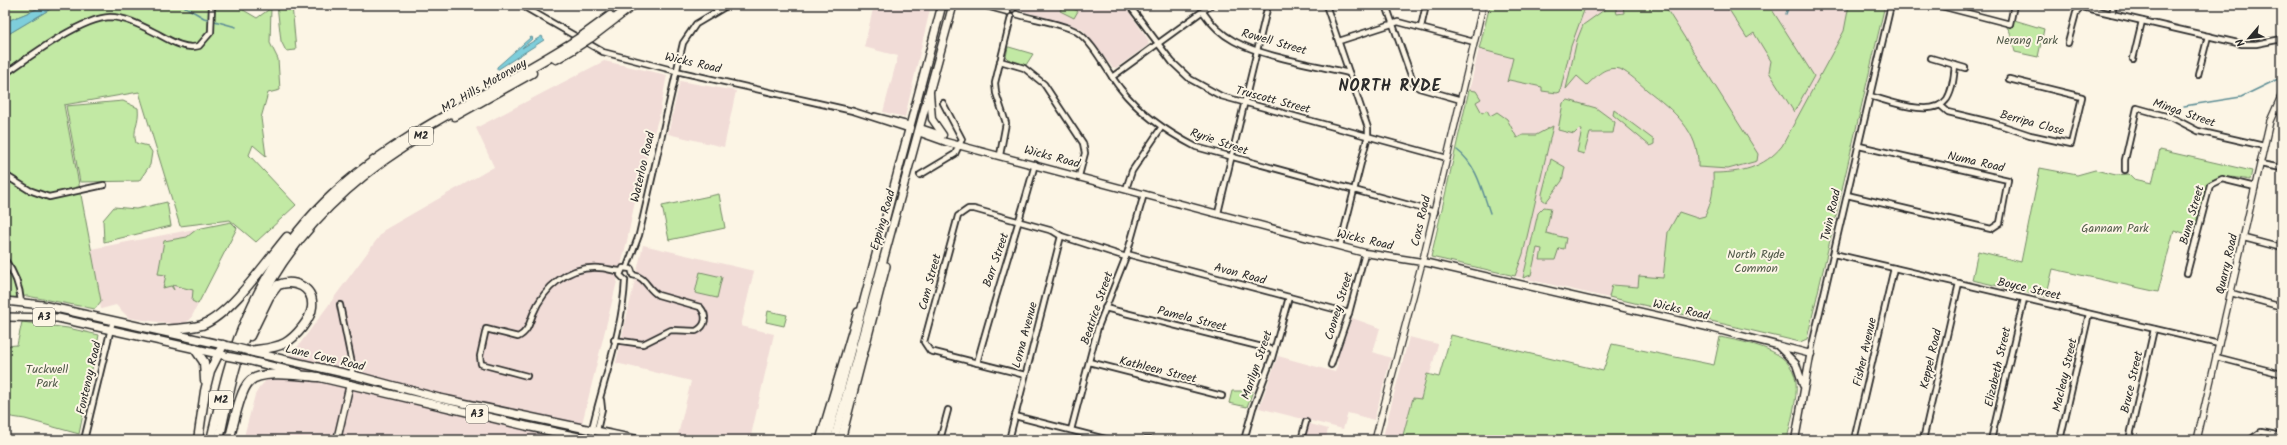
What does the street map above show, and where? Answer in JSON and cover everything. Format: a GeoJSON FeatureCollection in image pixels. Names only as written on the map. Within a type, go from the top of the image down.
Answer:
{"type":"FeatureCollection","features":[{"type":"Feature","properties":{"kind":"highway","name":"M2 Hills Motorway"},"geometry":{"type":"LineString","coordinates":[[587,36],[624,5]]}},
{"type":"Feature","properties":{"kind":"highway","name":"M2 Hills Motorway"},"geometry":{"type":"LineString","coordinates":[[219,440],[243,360],[254,313],[279,268],[306,231],[336,198],[364,174],[399,149],[570,47],[633,5]]}},
{"type":"Feature","properties":{"kind":"highway","name":"M2 Hills Motorway"},"geometry":{"type":"LineString","coordinates":[[211,440],[230,364],[248,314],[267,277],[286,247],[321,204],[357,172],[391,147],[570,47]]}},
{"type":"Feature","properties":{"kind":"highway","name":"M2"},"geometry":{"type":"LineString","coordinates":[[159,330],[202,324],[224,311],[311,208],[321,204]]}},
{"type":"Feature","properties":{"kind":"highway","name":"M2"},"geometry":{"type":"LineString","coordinates":[[243,360],[274,289],[285,283],[296,283],[304,288],[310,295],[312,308],[295,336],[276,347],[249,351]]}},
{"type":"Feature","properties":{"kind":"highway"},"geometry":{"type":"LineString","coordinates":[[198,440],[205,391],[212,367],[222,355],[226,345]]}},
{"type":"Feature","properties":{"kind":"highway"},"geometry":{"type":"LineString","coordinates":[[195,348],[204,365],[205,391]]}},
{"type":"Feature","properties":{"kind":"highway","name":"M2"},"geometry":{"type":"LineString","coordinates":[[229,440],[243,392],[251,380],[266,375],[318,377]]}},
{"type":"Feature","properties":{"kind":"main road","name":"Epping Road"},"geometry":{"type":"LineString","coordinates":[[827,440],[874,269],[942,5]]}},
{"type":"Feature","properties":{"kind":"main road","name":"Epping Road"},"geometry":{"type":"LineString","coordinates":[[834,440],[953,5]]}},
{"type":"Feature","properties":{"kind":"main road"},"geometry":{"type":"LineString","coordinates":[[930,90],[932,119],[943,135]]}},
{"type":"Feature","properties":{"kind":"main road","name":"Wicks Road"},"geometry":{"type":"LineString","coordinates":[[910,127],[946,142],[960,144],[1036,164],[1340,246],[1422,262],[1811,352]]}},
{"type":"Feature","properties":{"kind":"main road","name":"Wicks Road"},"geometry":{"type":"LineString","coordinates":[[919,130],[943,135],[951,142]]}},
{"type":"Feature","properties":{"kind":"main road"},"geometry":{"type":"LineString","coordinates":[[841,440],[883,280],[890,234]]}},
{"type":"Feature","properties":{"kind":"main road"},"geometry":{"type":"LineString","coordinates":[[820,440],[854,321],[874,269]]}},
{"type":"Feature","properties":{"kind":"main road","name":"Lane Cove Road"},"geometry":{"type":"LineString","coordinates":[[5,301],[21,302],[159,330],[352,375],[439,398],[638,440]]}},
{"type":"Feature","properties":{"kind":"main road"},"geometry":{"type":"LineString","coordinates":[[20,317],[21,302]]}},
{"type":"Feature","properties":{"kind":"main road","name":"Lane Cove Road"},"geometry":{"type":"LineString","coordinates":[[5,317],[58,318],[195,348],[591,440]]}},
{"type":"Feature","properties":{"kind":"main road"},"geometry":{"type":"LineString","coordinates":[[1774,343],[1784,350],[1793,360],[1800,372],[1804,389]]}},
{"type":"Feature","properties":{"kind":"main road","name":"Twin Road"},"geometry":{"type":"LineString","coordinates":[[1795,440],[1811,352]]}},
{"type":"Feature","properties":{"kind":"main road"},"geometry":{"type":"LineString","coordinates":[[337,440],[352,375]]}},
{"type":"Feature","properties":{"kind":"main road"},"geometry":{"type":"LineString","coordinates":[[591,440],[594,430]]}},
{"type":"Feature","properties":{"kind":"main road","name":"Twin Road"},"geometry":{"type":"LineString","coordinates":[[1797,431],[1799,440]]}},
{"type":"Feature","properties":{"kind":"street"},"geometry":{"type":"LineString","coordinates":[[5,74],[90,21],[106,18],[120,19],[190,47],[203,43],[211,32],[212,5]]}},
{"type":"Feature","properties":{"kind":"street","name":"Wicks Road"},"geometry":{"type":"LineString","coordinates":[[521,5],[603,52],[676,72],[798,97],[910,127]]}},
{"type":"Feature","properties":{"kind":"street","name":"Waterloo Road"},"geometry":{"type":"LineString","coordinates":[[627,267],[639,235],[683,43],[692,29],[704,18],[728,5]]}},
{"type":"Feature","properties":{"kind":"street"},"geometry":{"type":"LineString","coordinates":[[982,5],[1008,12],[1011,17],[995,78],[995,88],[1005,118],[1006,128],[1000,155]]}},
{"type":"Feature","properties":{"kind":"street","name":"Truscott Street"},"geometry":{"type":"LineString","coordinates":[[1129,5],[1172,62],[1190,80],[1221,96],[1245,104],[1368,135],[1447,158]]}},
{"type":"Feature","properties":{"kind":"street"},"geometry":{"type":"LineString","coordinates":[[1112,76],[1211,5]]}},
{"type":"Feature","properties":{"kind":"street"},"geometry":{"type":"LineString","coordinates":[[1218,213],[1268,5]]}},
{"type":"Feature","properties":{"kind":"street"},"geometry":{"type":"LineString","coordinates":[[1326,5],[1368,128],[1368,135],[1355,190],[1340,246]]}},
{"type":"Feature","properties":{"kind":"street"},"geometry":{"type":"LineString","coordinates":[[1386,5],[1412,80],[1416,87],[1461,100]]}},
{"type":"Feature","properties":{"kind":"street"},"geometry":{"type":"LineString","coordinates":[[1421,27],[1426,5]]}},
{"type":"Feature","properties":{"kind":"street","name":"Coxs Road"},"geometry":{"type":"LineString","coordinates":[[1374,440],[1435,212],[1483,5]]}},
{"type":"Feature","properties":{"kind":"street","name":"Twin Road"},"geometry":{"type":"LineString","coordinates":[[1811,352],[1891,5]]}},
{"type":"Feature","properties":{"kind":"street"},"geometry":{"type":"LineString","coordinates":[[1937,5],[1955,7],[2010,24],[2014,5]]}},
{"type":"Feature","properties":{"kind":"street"},"geometry":{"type":"LineString","coordinates":[[2112,14],[2114,5]]}},
{"type":"Feature","properties":{"kind":"street"},"geometry":{"type":"LineString","coordinates":[[1008,12],[1013,7],[1016,14],[1011,17]]}},
{"type":"Feature","properties":{"kind":"street"},"geometry":{"type":"LineString","coordinates":[[2068,44],[2078,9],[2082,7],[2208,36],[2250,44],[2282,38]]}},
{"type":"Feature","properties":{"kind":"street","name":"Rowell Street"},"geometry":{"type":"LineString","coordinates":[[1203,12],[1222,33],[1234,41],[1257,50],[1350,73]]}},
{"type":"Feature","properties":{"kind":"street","name":"Ryrie Street"},"geometry":{"type":"LineString","coordinates":[[1016,14],[1078,32],[1086,40],[1130,100],[1161,128],[1196,147],[1231,158],[1435,212]]}},
{"type":"Feature","properties":{"kind":"street"},"geometry":{"type":"LineString","coordinates":[[2133,59],[2142,21]]}},
{"type":"Feature","properties":{"kind":"street"},"geometry":{"type":"LineString","coordinates":[[1339,41],[1398,22],[1474,42]]}},
{"type":"Feature","properties":{"kind":"street"},"geometry":{"type":"LineString","coordinates":[[2198,75],[2208,36]]}},
{"type":"Feature","properties":{"kind":"street"},"geometry":{"type":"LineString","coordinates":[[1931,58],[1965,68]]}},
{"type":"Feature","properties":{"kind":"street"},"geometry":{"type":"LineString","coordinates":[[1000,62],[1024,68],[1044,84],[1083,143],[1085,153],[1079,176]]}},
{"type":"Feature","properties":{"kind":"street"},"geometry":{"type":"LineString","coordinates":[[1870,96],[1924,109],[1940,105],[1947,99],[1955,65]]}},
{"type":"Feature","properties":{"kind":"street","name":"Berripa Close"},"geometry":{"type":"LineString","coordinates":[[1940,105],[1948,112],[1994,123],[2030,135],[2071,144],[2082,97],[2009,79]]}},
{"type":"Feature","properties":{"kind":"street","name":"Quarry Road"},"geometry":{"type":"LineString","coordinates":[[2197,440],[2264,146],[2273,112],[2282,97]]}},
{"type":"Feature","properties":{"kind":"street"},"geometry":{"type":"LineString","coordinates":[[920,175],[956,154],[962,139],[943,103]]}},
{"type":"Feature","properties":{"kind":"street","name":"Minga Street"},"geometry":{"type":"LineString","coordinates":[[2125,170],[2125,160],[2137,108],[2173,118],[2198,131],[2264,146]]}},
{"type":"Feature","properties":{"kind":"street"},"geometry":{"type":"LineString","coordinates":[[1126,189],[1132,171],[1161,128]]}},
{"type":"Feature","properties":{"kind":"street","name":"Numa Road"},"geometry":{"type":"LineString","coordinates":[[1847,196],[1991,229],[2000,223],[2008,180],[1858,146]]}},
{"type":"Feature","properties":{"kind":"street","name":"Barr Street"},"geometry":{"type":"LineString","coordinates":[[977,363],[999,281],[1020,222],[1036,164]]}},
{"type":"Feature","properties":{"kind":"street"},"geometry":{"type":"LineString","coordinates":[[2260,164],[2282,168]]}},
{"type":"Feature","properties":{"kind":"street"},"geometry":{"type":"LineString","coordinates":[[5,175],[29,190],[49,196],[104,186]]}},
{"type":"Feature","properties":{"kind":"street","name":"Buna Street"},"geometry":{"type":"LineString","coordinates":[[2187,273],[2210,185],[2222,179],[2255,187]]}},
{"type":"Feature","properties":{"kind":"street","name":"Beatrice Street"},"geometry":{"type":"LineString","coordinates":[[1071,430],[1105,308],[1126,256],[1144,194]]}},
{"type":"Feature","properties":{"kind":"street","name":"Avon Road"},"geometry":{"type":"LineString","coordinates":[[958,216],[968,209],[974,209],[1053,231],[1061,236],[1126,256],[1349,313]]}},
{"type":"Feature","properties":{"kind":"street","name":"Cam Street"},"geometry":{"type":"LineString","coordinates":[[958,216],[924,342],[930,351],[977,363]]}},
{"type":"Feature","properties":{"kind":"street","name":"Lorna Avenue"},"geometry":{"type":"LineString","coordinates":[[1009,440],[1061,236]]}},
{"type":"Feature","properties":{"kind":"street"},"geometry":{"type":"LineString","coordinates":[[2244,238],[2282,248]]}},
{"type":"Feature","properties":{"kind":"street","name":"Cooney Street"},"geometry":{"type":"LineString","coordinates":[[1330,365],[1349,313],[1365,252]]}},
{"type":"Feature","properties":{"kind":"street","name":"Boyce Street"},"geometry":{"type":"LineString","coordinates":[[1834,254],[2219,344]]}},
{"type":"Feature","properties":{"kind":"street"},"geometry":{"type":"LineString","coordinates":[[5,260],[10,266],[20,291],[21,302]]}},
{"type":"Feature","properties":{"kind":"street"},"geometry":{"type":"LineString","coordinates":[[528,376],[483,365],[480,356],[486,329],[518,336],[527,332],[541,296],[557,280],[586,268],[620,271],[627,267],[632,271],[633,275],[645,280],[652,291],[658,295],[700,307],[705,317],[704,324],[696,331],[668,331],[645,344],[614,340]]}},
{"type":"Feature","properties":{"kind":"street","name":"Fisher Avenue"},"geometry":{"type":"LineString","coordinates":[[1854,440],[1894,268]]}},
{"type":"Feature","properties":{"kind":"street"},"geometry":{"type":"LineString","coordinates":[[620,271],[621,277],[625,280]]}},
{"type":"Feature","properties":{"kind":"street"},"geometry":{"type":"LineString","coordinates":[[625,280],[629,279],[633,275]]}},
{"type":"Feature","properties":{"kind":"street"},"geometry":{"type":"LineString","coordinates":[[594,430],[624,292],[625,280]]}},
{"type":"Feature","properties":{"kind":"street","name":"Keppel Road"},"geometry":{"type":"LineString","coordinates":[[1923,440],[1960,283]]}},
{"type":"Feature","properties":{"kind":"street"},"geometry":{"type":"LineString","coordinates":[[2231,293],[2282,307]]}},
{"type":"Feature","properties":{"kind":"street","name":"Marilyn Street"},"geometry":{"type":"LineString","coordinates":[[1244,440],[1253,408],[1274,350],[1289,297]]}},
{"type":"Feature","properties":{"kind":"street","name":"Elizabeth Street"},"geometry":{"type":"LineString","coordinates":[[1991,440],[2024,299]]}},
{"type":"Feature","properties":{"kind":"street"},"geometry":{"type":"LineString","coordinates":[[340,305],[352,364],[352,375]]}},
{"type":"Feature","properties":{"kind":"street","name":"Pamela Street"},"geometry":{"type":"LineString","coordinates":[[1105,308],[1274,350]]}},
{"type":"Feature","properties":{"kind":"street","name":"Macleay Street"},"geometry":{"type":"LineString","coordinates":[[2060,440],[2089,314]]}},
{"type":"Feature","properties":{"kind":"street","name":"Fontenoy Road"},"geometry":{"type":"LineString","coordinates":[[84,440],[112,320]]}},
{"type":"Feature","properties":{"kind":"street","name":"Bruce Street"},"geometry":{"type":"LineString","coordinates":[[2129,440],[2154,329]]}},
{"type":"Feature","properties":{"kind":"street"},"geometry":{"type":"LineString","coordinates":[[2216,357],[2282,374]]}},
{"type":"Feature","properties":{"kind":"street","name":"Kathleen Street"},"geometry":{"type":"LineString","coordinates":[[1089,362],[1222,396]]}},
{"type":"Feature","properties":{"kind":"street"},"geometry":{"type":"LineString","coordinates":[[977,363],[1025,375]]}},
{"type":"Feature","properties":{"kind":"street"},"geometry":{"type":"LineString","coordinates":[[940,440],[948,410]]}},
{"type":"Feature","properties":{"kind":"street"},"geometry":{"type":"LineString","coordinates":[[1015,416],[1109,440],[1152,440]]}},
{"type":"Feature","properties":{"kind":"street"},"geometry":{"type":"LineString","coordinates":[[1301,440],[1306,422]]}},
{"type":"Feature","properties":{"kind":"street"},"geometry":{"type":"LineString","coordinates":[[2250,440],[2261,432],[2282,436]]}},
{"type":"Feature","properties":{"kind":"street"},"geometry":{"type":"LineString","coordinates":[[566,434],[574,440]]}},
{"type":"Feature","properties":{"kind":"shaded area"},"geometry":{"type":"Polygon","coordinates":[[[874,5],[931,5],[905,117],[883,112],[898,56],[864,47],[874,5]]]}},
{"type":"Feature","properties":{"kind":"shaded area"},"geometry":{"type":"Polygon","coordinates":[[[1020,5],[1124,5],[1149,41],[1148,45],[1116,68],[1112,67],[1083,30],[1075,26],[1022,11],[1019,9],[1020,5]]]}},
{"type":"Feature","properties":{"kind":"shaded area"},"geometry":{"type":"Polygon","coordinates":[[[1489,5],[1885,5],[1807,339],[1800,342],[1431,257],[1489,5]]]}},
{"type":"Feature","properties":{"kind":"shaded area"},"geometry":{"type":"Polygon","coordinates":[[[604,61],[667,75],[659,116],[638,186],[627,241],[578,440],[243,440],[255,395],[259,388],[299,345],[384,230],[494,167],[476,128],[604,61]]]}},
{"type":"Feature","properties":{"kind":"shaded area"},"geometry":{"type":"Polygon","coordinates":[[[680,81],[736,91],[724,147],[668,134],[680,81]]]}},
{"type":"Feature","properties":{"kind":"shaded area"},"geometry":{"type":"Polygon","coordinates":[[[231,222],[237,228],[190,320],[181,325],[129,318],[116,305],[101,309],[91,249],[231,222]]]}},
{"type":"Feature","properties":{"kind":"shaded area"},"geometry":{"type":"Polygon","coordinates":[[[643,245],[754,271],[741,326],[774,334],[750,440],[693,440],[678,435],[691,381],[616,363],[643,245]]]}},
{"type":"Feature","properties":{"kind":"shaded area"},"geometry":{"type":"Polygon","coordinates":[[[1352,318],[1380,328],[1373,352],[1391,358],[1374,420],[1348,413],[1343,429],[1259,408],[1278,356],[1335,372],[1338,363],[1337,358],[1352,318]]]}},
{"type":"Feature","properties":{"kind":"shaded area"},"geometry":{"type":"Polygon","coordinates":[[[1409,337],[1438,344],[1430,374],[1427,374],[1421,400],[1413,398],[1403,435],[1407,436],[1406,440],[1382,440],[1409,337]]]}},
{"type":"Feature","properties":{"kind":"shaded area"},"geometry":{"type":"Polygon","coordinates":[[[1307,423],[1328,429],[1326,438],[1332,440],[1303,440],[1307,423]]]}},
{"type":"Feature","properties":{"kind":"green space"},"geometry":{"type":"Polygon","coordinates":[[[5,5],[42,5],[37,9],[5,22],[5,5]]]}},
{"type":"Feature","properties":{"kind":"green space"},"geometry":{"type":"Polygon","coordinates":[[[57,5],[240,5],[240,8],[257,18],[271,8],[270,43],[278,59],[280,90],[268,93],[261,118],[266,156],[253,145],[249,155],[296,205],[256,242],[230,220],[180,226],[139,92],[64,105],[101,301],[95,309],[27,296],[5,298],[5,36],[57,5]]]}},
{"type":"Feature","properties":{"kind":"green space"},"geometry":{"type":"Polygon","coordinates":[[[277,5],[292,5],[296,50],[286,51],[281,41],[277,5]]]}},
{"type":"Feature","properties":{"kind":"green space"},"geometry":{"type":"Polygon","coordinates":[[[1063,5],[1078,11],[1074,18],[1060,11],[1063,5]]]}},
{"type":"Feature","properties":{"kind":"green space"},"geometry":{"type":"Polygon","coordinates":[[[1490,5],[1586,5],[1571,46],[1560,92],[1542,91],[1542,87],[1509,80],[1507,82],[1513,58],[1479,49],[1490,5]]]}},
{"type":"Feature","properties":{"kind":"green space"},"geometry":{"type":"Polygon","coordinates":[[[1611,5],[1615,6],[1617,14],[1624,13],[1623,5],[1664,5],[1758,154],[1757,161],[1728,169],[1698,167],[1695,143],[1683,123],[1675,114],[1631,76],[1620,69],[1614,68],[1605,70],[1587,85],[1577,76],[1566,89],[1577,40],[1583,25],[1611,5]]]}},
{"type":"Feature","properties":{"kind":"green space"},"geometry":{"type":"Polygon","coordinates":[[[1726,5],[1769,5],[1814,76],[1794,112],[1769,72],[1771,61],[1754,33],[1747,38],[1726,5]]]}},
{"type":"Feature","properties":{"kind":"green space","name":"North Ryde Common"},"geometry":{"type":"Polygon","coordinates":[[[1849,5],[1885,5],[1807,339],[1800,342],[1609,297],[1612,285],[1638,287],[1639,276],[1663,278],[1668,232],[1679,212],[1697,218],[1705,216],[1712,195],[1713,173],[1733,172],[1751,168],[1767,160],[1782,146],[1844,31],[1849,5]]]}},
{"type":"Feature","properties":{"kind":"green space","name":"Nerang Park"},"geometry":{"type":"Polygon","coordinates":[[[2011,19],[2044,29],[2038,57],[2015,52],[2010,32],[2004,22],[2010,24],[2011,19]]]}},
{"type":"Feature","properties":{"kind":"green space"},"geometry":{"type":"Polygon","coordinates":[[[1008,47],[1033,54],[1026,65],[1006,57],[1008,47]]]}},
{"type":"Feature","properties":{"kind":"green space"},"geometry":{"type":"Polygon","coordinates":[[[1469,90],[1476,91],[1481,99],[1476,102],[1482,113],[1487,110],[1490,116],[1497,112],[1507,119],[1517,138],[1523,135],[1536,135],[1553,126],[1523,254],[1515,276],[1431,257],[1469,90]]]}},
{"type":"Feature","properties":{"kind":"green space"},"geometry":{"type":"Polygon","coordinates":[[[1568,100],[1596,108],[1615,122],[1613,133],[1590,133],[1584,154],[1577,152],[1582,130],[1579,129],[1574,134],[1558,130],[1563,103],[1568,100]]]}},
{"type":"Feature","properties":{"kind":"green space"},"geometry":{"type":"Polygon","coordinates":[[[123,101],[138,108],[135,134],[136,143],[148,146],[152,152],[150,165],[139,181],[80,182],[66,106],[123,101]]]}},
{"type":"Feature","properties":{"kind":"green space"},"geometry":{"type":"Polygon","coordinates":[[[1614,110],[1654,140],[1654,144],[1650,146],[1613,115],[1614,110]]]}},
{"type":"Feature","properties":{"kind":"green space","name":"Gannam Park"},"geometry":{"type":"Polygon","coordinates":[[[2160,150],[2252,171],[2250,180],[2234,177],[2223,177],[2212,180],[2208,183],[2193,236],[2174,230],[2158,292],[2053,269],[2046,297],[1972,280],[1978,251],[2021,262],[2040,168],[2077,175],[2095,170],[2116,175],[2129,174],[2134,179],[2152,183],[2160,150]]]}},
{"type":"Feature","properties":{"kind":"green space"},"geometry":{"type":"Polygon","coordinates":[[[1551,159],[1565,167],[1562,181],[1546,202],[1542,199],[1542,194],[1551,159]]]}},
{"type":"Feature","properties":{"kind":"green space"},"geometry":{"type":"Polygon","coordinates":[[[719,194],[725,228],[669,240],[662,206],[719,194]]]}},
{"type":"Feature","properties":{"kind":"green space"},"geometry":{"type":"Polygon","coordinates":[[[167,202],[171,226],[104,242],[103,220],[114,207],[136,209],[167,202]]]}},
{"type":"Feature","properties":{"kind":"green space"},"geometry":{"type":"Polygon","coordinates":[[[1544,207],[1551,208],[1546,233],[1566,238],[1564,249],[1559,248],[1555,260],[1540,260],[1542,249],[1537,248],[1531,275],[1523,278],[1538,213],[1544,207]]]}},
{"type":"Feature","properties":{"kind":"green space"},"geometry":{"type":"Polygon","coordinates":[[[231,222],[237,228],[198,304],[192,301],[193,290],[172,285],[174,290],[171,286],[163,288],[166,275],[158,274],[164,241],[187,237],[197,229],[231,222]]]}},
{"type":"Feature","properties":{"kind":"green space"},"geometry":{"type":"Polygon","coordinates":[[[700,272],[722,277],[717,298],[695,293],[700,272]]]}},
{"type":"Feature","properties":{"kind":"green space"},"geometry":{"type":"Polygon","coordinates":[[[768,311],[787,315],[784,326],[766,322],[768,311]]]}},
{"type":"Feature","properties":{"kind":"green space","name":"Tuckwell Park"},"geometry":{"type":"Polygon","coordinates":[[[22,322],[68,328],[99,335],[79,434],[25,419],[5,416],[5,346],[17,345],[22,322]]]}},
{"type":"Feature","properties":{"kind":"green space"},"geometry":{"type":"Polygon","coordinates":[[[1451,335],[1603,371],[1612,344],[1714,365],[1720,337],[1755,345],[1777,354],[1786,361],[1793,371],[1796,382],[1796,396],[1787,440],[1406,440],[1407,436],[1403,435],[1413,398],[1421,399],[1427,374],[1439,377],[1451,335]]]}},
{"type":"Feature","properties":{"kind":"green space"},"geometry":{"type":"Polygon","coordinates":[[[1232,391],[1253,391],[1247,407],[1229,403],[1232,391]]]}},
{"type":"Feature","properties":{"kind":"water"},"geometry":{"type":"Polygon","coordinates":[[[42,5],[57,5],[5,36],[5,22],[37,9],[42,5]]]}},
{"type":"Feature","properties":{"kind":"water"},"geometry":{"type":"Polygon","coordinates":[[[542,36],[544,40],[497,70],[497,67],[531,37],[533,38],[522,48],[542,36]]]}},
{"type":"Feature","properties":{"kind":"waterway"},"geometry":{"type":"LineString","coordinates":[[182,5],[204,18],[236,27]]}},
{"type":"Feature","properties":{"kind":"waterway"},"geometry":{"type":"LineString","coordinates":[[1786,14],[1789,5]]}},
{"type":"Feature","properties":{"kind":"waterway"},"geometry":{"type":"LineString","coordinates":[[2184,106],[2241,97],[2282,77]]}},
{"type":"Feature","properties":{"kind":"waterway"},"geometry":{"type":"LineString","coordinates":[[1457,150],[1464,156],[1474,170],[1490,213]]}},
{"type":"Feature","properties":{"kind":"district","name":"NORTH RYDE"},"geometry":{"type":"Point","coordinates":[1390,86]}}]}
